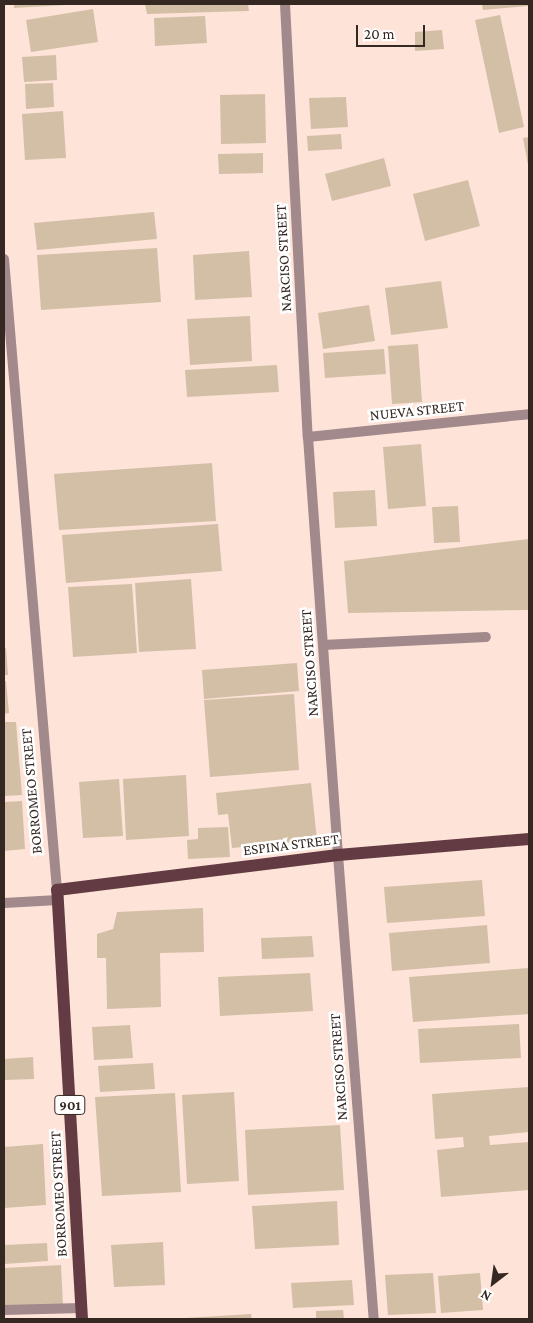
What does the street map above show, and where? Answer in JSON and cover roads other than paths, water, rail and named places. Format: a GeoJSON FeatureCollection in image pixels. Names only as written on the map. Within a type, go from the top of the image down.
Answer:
{"type":"FeatureCollection","features":[{"type":"Feature","properties":{"kind":"main road","name":"ESPINA STREET"},"geometry":{"type":"LineString","coordinates":[[58,895],[338,855],[529,839]]}},
{"type":"Feature","properties":{"kind":"main road","name":"BORROMEO STREET"},"geometry":{"type":"LineString","coordinates":[[58,895],[82,1314]]}},
{"type":"Feature","properties":{"kind":"street","name":"NARCISO STREET"},"geometry":{"type":"LineString","coordinates":[[285,4],[308,437],[374,1319]]}},
{"type":"Feature","properties":{"kind":"street","name":"BORROMEO STREET"},"geometry":{"type":"LineString","coordinates":[[4,260],[5,292],[58,895]]}},
{"type":"Feature","properties":{"kind":"street","name":"NUEVA STREET"},"geometry":{"type":"LineString","coordinates":[[308,437],[529,414]]}},
{"type":"Feature","properties":{"kind":"street"},"geometry":{"type":"LineString","coordinates":[[323,645],[486,637]]}},
{"type":"Feature","properties":{"kind":"street"},"geometry":{"type":"LineString","coordinates":[[4,903],[58,895]]}},
{"type":"Feature","properties":{"kind":"street"},"geometry":{"type":"LineString","coordinates":[[4,1310],[82,1314]]}}]}
